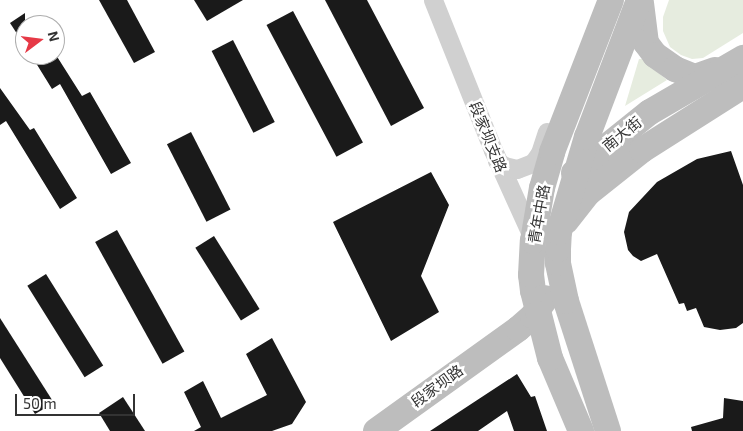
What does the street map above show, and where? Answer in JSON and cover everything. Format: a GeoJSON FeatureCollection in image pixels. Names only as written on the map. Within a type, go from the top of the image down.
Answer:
{"type":"FeatureCollection","features":[{"type":"Feature","properties":{"kind":"main road","name":"青年中路"},"geometry":{"type":"LineString","coordinates":[[582,431],[550,358],[531,275],[533,241],[542,188],[552,152],[610,0]]}},
{"type":"Feature","properties":{"kind":"main road","name":"青年中路"},"geometry":{"type":"LineString","coordinates":[[608,431],[577,338],[558,263],[560,232],[575,172],[640,0]]}},
{"type":"Feature","properties":{"kind":"main road"},"geometry":{"type":"LineString","coordinates":[[640,0],[646,43],[655,55],[674,69],[695,77],[739,70]]}},
{"type":"Feature","properties":{"kind":"main road","name":"南大街"},"geometry":{"type":"LineString","coordinates":[[533,241],[546,208],[562,185],[575,172],[650,112],[739,70]]}},
{"type":"Feature","properties":{"kind":"main road","name":"南大街"},"geometry":{"type":"LineString","coordinates":[[560,232],[573,210],[588,193],[739,70]]}},
{"type":"Feature","properties":{"kind":"main road","name":"段家坝路"},"geometry":{"type":"LineString","coordinates":[[376,431],[533,316],[549,294],[558,263]]}},
{"type":"Feature","properties":{"kind":"main road","name":"段家坝路"},"geometry":{"type":"LineString","coordinates":[[499,342],[516,318],[531,275]]}},
{"type":"Feature","properties":{"kind":"street","name":"段家坝支路"},"geometry":{"type":"LineString","coordinates":[[433,0],[497,161],[533,241],[558,263]]}},
{"type":"Feature","properties":{"kind":"street"},"geometry":{"type":"LineString","coordinates":[[497,161],[504,166],[517,169],[533,163],[540,153],[597,0]]}},
{"type":"Feature","properties":{"kind":"shaded area"},"geometry":{"type":"Polygon","coordinates":[[[669,0],[743,0],[743,33],[703,58],[692,59],[681,55],[670,47],[663,31],[663,17],[669,0]]]}},
{"type":"Feature","properties":{"kind":"shaded area"},"geometry":{"type":"Polygon","coordinates":[[[639,59],[642,59],[667,80],[625,106],[639,59]]]}},
{"type":"Feature","properties":{"kind":"building"},"geometry":{"type":"Polygon","coordinates":[[[99,0],[127,0],[155,52],[134,63],[99,0]]]}},
{"type":"Feature","properties":{"kind":"building"},"geometry":{"type":"Polygon","coordinates":[[[194,0],[243,0],[207,21],[194,0]]]}},
{"type":"Feature","properties":{"kind":"building"},"geometry":{"type":"Polygon","coordinates":[[[325,0],[367,0],[424,108],[391,126],[325,0]]]}},
{"type":"Feature","properties":{"kind":"building"},"geometry":{"type":"Polygon","coordinates":[[[293,11],[363,143],[336,157],[267,25],[293,11]]]}},
{"type":"Feature","properties":{"kind":"building"},"geometry":{"type":"Polygon","coordinates":[[[15,20],[15,31],[10,23],[15,20]]]}},
{"type":"Feature","properties":{"kind":"building"},"geometry":{"type":"Polygon","coordinates":[[[233,40],[275,122],[253,133],[212,51],[233,40]]]}},
{"type":"Feature","properties":{"kind":"building"},"geometry":{"type":"Polygon","coordinates":[[[37,65],[62,65],[82,96],[90,92],[131,163],[111,174],[60,84],[52,89],[37,65]]]}},
{"type":"Feature","properties":{"kind":"building"},"geometry":{"type":"Polygon","coordinates":[[[0,88],[30,130],[34,128],[77,198],[60,209],[6,121],[0,125],[0,88]]]}},
{"type":"Feature","properties":{"kind":"building"},"geometry":{"type":"Polygon","coordinates":[[[191,132],[230,210],[206,222],[167,144],[191,132]]]}},
{"type":"Feature","properties":{"kind":"building"},"geometry":{"type":"Polygon","coordinates":[[[731,151],[743,185],[743,323],[736,328],[720,330],[704,327],[696,308],[687,311],[684,303],[679,304],[657,254],[641,261],[633,256],[628,250],[624,232],[629,212],[657,182],[697,159],[731,151]]]}},
{"type":"Feature","properties":{"kind":"building"},"geometry":{"type":"Polygon","coordinates":[[[431,172],[449,205],[421,276],[439,312],[391,341],[333,222],[431,172]]]}},
{"type":"Feature","properties":{"kind":"building"},"geometry":{"type":"Polygon","coordinates":[[[117,230],[184,352],[163,364],[95,242],[117,230]]]}},
{"type":"Feature","properties":{"kind":"building"},"geometry":{"type":"Polygon","coordinates":[[[214,236],[260,309],[241,321],[195,248],[214,236]]]}},
{"type":"Feature","properties":{"kind":"building"},"geometry":{"type":"Polygon","coordinates":[[[46,274],[103,366],[85,377],[27,286],[46,274]]]}},
{"type":"Feature","properties":{"kind":"building"},"geometry":{"type":"Polygon","coordinates":[[[0,318],[54,403],[35,414],[0,358],[0,318]]]}},
{"type":"Feature","properties":{"kind":"building"},"geometry":{"type":"Polygon","coordinates":[[[272,338],[306,402],[292,424],[272,431],[194,431],[201,427],[184,392],[203,381],[221,418],[267,395],[246,354],[272,338]]]}},
{"type":"Feature","properties":{"kind":"building"},"geometry":{"type":"Polygon","coordinates":[[[517,374],[531,397],[535,396],[547,431],[514,431],[507,411],[478,431],[430,431],[517,374]]]}},
{"type":"Feature","properties":{"kind":"building"},"geometry":{"type":"Polygon","coordinates":[[[123,397],[145,431],[110,431],[99,413],[123,397]]]}},
{"type":"Feature","properties":{"kind":"building"},"geometry":{"type":"Polygon","coordinates":[[[724,398],[743,401],[743,431],[692,431],[691,427],[723,418],[724,398]]]}}]}
